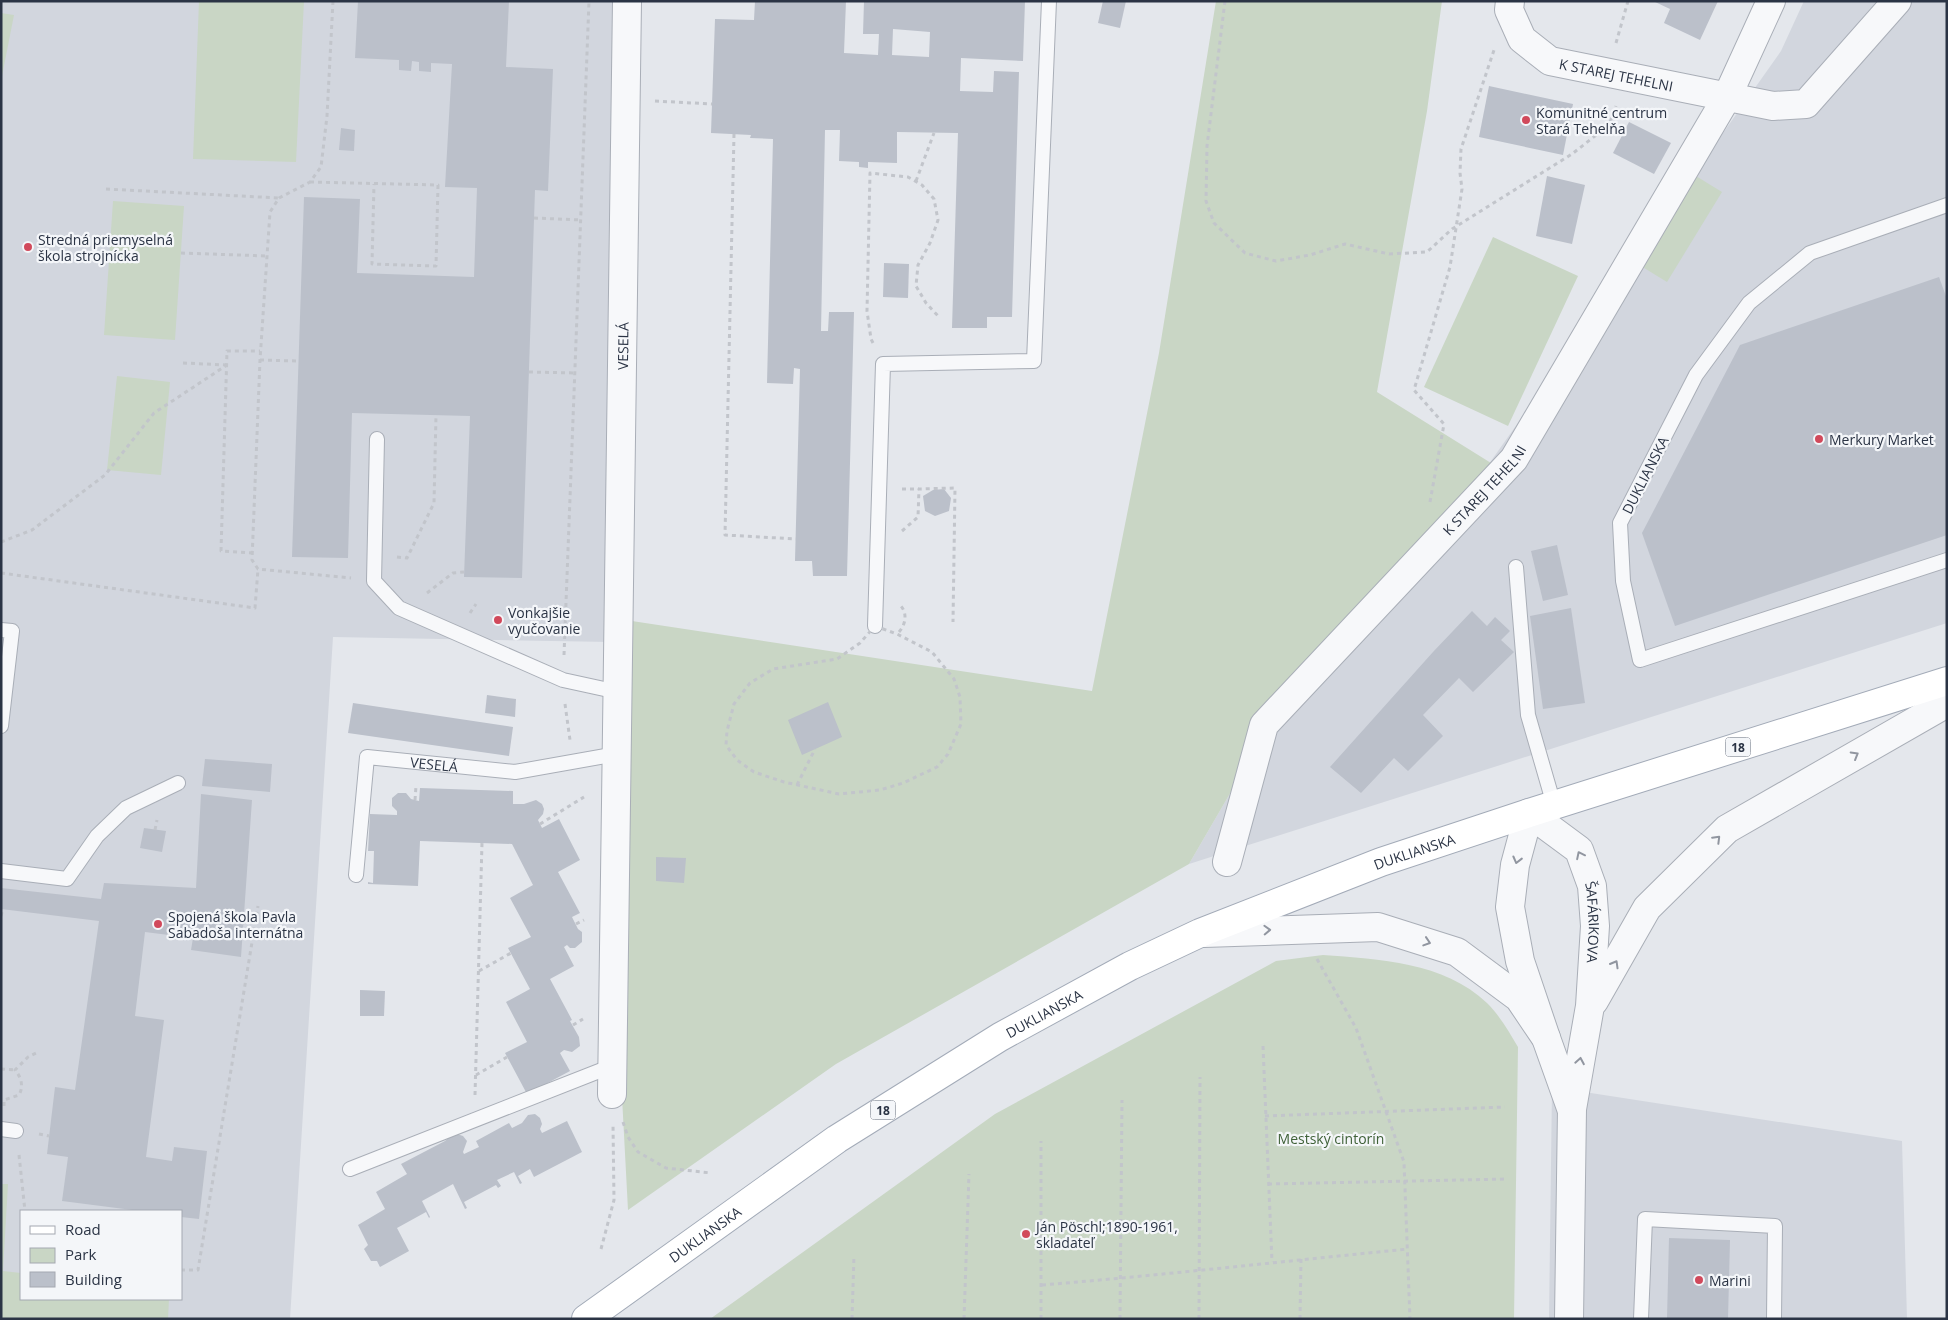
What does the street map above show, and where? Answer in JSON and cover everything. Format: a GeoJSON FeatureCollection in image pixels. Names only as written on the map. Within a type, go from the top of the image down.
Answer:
{"type":"FeatureCollection","features":[{"type":"Feature","properties":{"kind":"main road","name":"DUKLIANSKA"},"geometry":{"type":"LineString","coordinates":[[586,1319],[845,1134],[1000,1037],[1130,966],[1200,933],[1381,862],[1947,681]]}},
{"type":"Feature","properties":{"kind":"street","name":"VESELÁ"},"geometry":{"type":"LineString","coordinates":[[612,1094],[627,1]]}},
{"type":"Feature","properties":{"kind":"street","name":"K STAREJ TEHELNI"},"geometry":{"type":"LineString","coordinates":[[1228,862],[1264,725],[1514,459],[1727,97],[1770,1]]}},
{"type":"Feature","properties":{"kind":"street","name":"K STAREJ TEHELNI"},"geometry":{"type":"LineString","coordinates":[[1509,6],[1522,39],[1550,61],[1773,106],[1806,104],[1897,1]]}},
{"type":"Feature","properties":{"kind":"street"},"geometry":{"type":"LineString","coordinates":[[1590,1006],[1647,908],[1726,830],[1947,703]]}},
{"type":"Feature","properties":{"kind":"street","name":"ŠAFÁRIKOVA"},"geometry":{"type":"LineString","coordinates":[[1542,809],[1579,850],[1592,886],[1595,926],[1590,1006],[1572,1109],[1569,1319]]}},
{"type":"Feature","properties":{"kind":"street"},"geometry":{"type":"LineString","coordinates":[[1542,809],[1515,866],[1510,908],[1520,961],[1572,1109]]}},
{"type":"Feature","properties":{"kind":"street"},"geometry":{"type":"LineString","coordinates":[[1200,933],[1378,927],[1457,952],[1519,998],[1546,1038]]}},
{"type":"Feature","properties":{"kind":"lane"},"geometry":{"type":"LineString","coordinates":[[875,626],[883,364],[1034,361],[1049,1]]}},
{"type":"Feature","properties":{"kind":"lane","name":"DUKLIANSKA"},"geometry":{"type":"LineString","coordinates":[[1947,205],[1810,253],[1749,303],[1696,375],[1620,523],[1623,581],[1640,660],[1947,560]]}},
{"type":"Feature","properties":{"kind":"lane"},"geometry":{"type":"LineString","coordinates":[[378,439],[374,582],[399,608],[563,680],[618,692]]}},
{"type":"Feature","properties":{"kind":"lane"},"geometry":{"type":"LineString","coordinates":[[1516,567],[1528,715],[1542,809]]}},
{"type":"Feature","properties":{"kind":"lane"},"geometry":{"type":"LineString","coordinates":[[1,630],[12,631],[1,726]]}},
{"type":"Feature","properties":{"kind":"lane","name":"VESELÁ"},"geometry":{"type":"LineString","coordinates":[[356,875],[368,757],[515,772],[574,762],[617,766]]}},
{"type":"Feature","properties":{"kind":"lane"},"geometry":{"type":"LineString","coordinates":[[1,871],[67,879],[97,836],[126,808],[178,783]]}},
{"type":"Feature","properties":{"kind":"lane"},"geometry":{"type":"LineString","coordinates":[[350,1169],[612,1066]]}},
{"type":"Feature","properties":{"kind":"lane"},"geometry":{"type":"LineString","coordinates":[[1,1129],[16,1131]]}},
{"type":"Feature","properties":{"kind":"lane"},"geometry":{"type":"LineString","coordinates":[[1641,1319],[1645,1219],[1775,1226],[1774,1319]]}},
{"type":"Feature","properties":{"kind":"path"},"geometry":{"type":"LineString","coordinates":[[1,573],[255,608],[258,569],[252,560],[260,352],[270,212],[279,198],[310,182],[321,167],[327,116],[333,1]]}},
{"type":"Feature","properties":{"kind":"path"},"geometry":{"type":"LineString","coordinates":[[574,762],[563,680],[589,1]]}},
{"type":"Feature","properties":{"kind":"path"},"geometry":{"type":"LineString","coordinates":[[1226,1],[1207,146],[1206,201],[1214,223],[1244,253],[1276,260],[1310,256],[1345,244],[1389,254],[1427,252],[1458,226],[1572,154],[1610,125],[1628,1]]}},
{"type":"Feature","properties":{"kind":"path"},"geometry":{"type":"LineString","coordinates":[[1429,508],[1444,424],[1414,390],[1450,267],[1458,226],[1462,189],[1461,149],[1509,6]]}},
{"type":"Feature","properties":{"kind":"path"},"geometry":{"type":"LineString","coordinates":[[684,103],[712,104]]}},
{"type":"Feature","properties":{"kind":"path"},"geometry":{"type":"LineString","coordinates":[[916,181],[934,133]]}},
{"type":"Feature","properties":{"kind":"path"},"geometry":{"type":"LineString","coordinates":[[734,134],[724,535],[796,539]]}},
{"type":"Feature","properties":{"kind":"path"},"geometry":{"type":"LineString","coordinates":[[883,364],[871,339],[868,311],[870,172],[908,177],[922,185],[934,199],[938,220],[930,243],[918,264],[916,286],[926,303],[939,317]]}},
{"type":"Feature","properties":{"kind":"path"},"geometry":{"type":"LineString","coordinates":[[310,182],[438,185],[436,266],[372,264],[374,184]]}},
{"type":"Feature","properties":{"kind":"path"},"geometry":{"type":"LineString","coordinates":[[106,189],[279,198]]}},
{"type":"Feature","properties":{"kind":"path"},"geometry":{"type":"LineString","coordinates":[[534,218],[581,220]]}},
{"type":"Feature","properties":{"kind":"path"},"geometry":{"type":"LineString","coordinates":[[181,253],[267,256]]}},
{"type":"Feature","properties":{"kind":"path"},"geometry":{"type":"LineString","coordinates":[[253,553],[221,551],[227,351],[260,352]]}},
{"type":"Feature","properties":{"kind":"path"},"geometry":{"type":"LineString","coordinates":[[260,360],[298,361]]}},
{"type":"Feature","properties":{"kind":"path"},"geometry":{"type":"LineString","coordinates":[[183,362],[227,365]]}},
{"type":"Feature","properties":{"kind":"path"},"geometry":{"type":"LineString","coordinates":[[1,542],[32,530],[105,475],[154,413],[227,365]]}},
{"type":"Feature","properties":{"kind":"path"},"geometry":{"type":"LineString","coordinates":[[529,372],[575,372]]}},
{"type":"Feature","properties":{"kind":"path"},"geometry":{"type":"LineString","coordinates":[[374,555],[407,558],[434,503],[436,415]]}},
{"type":"Feature","properties":{"kind":"path"},"geometry":{"type":"LineString","coordinates":[[878,537],[899,534],[918,517],[919,488],[955,488],[953,622]]}},
{"type":"Feature","properties":{"kind":"path"},"geometry":{"type":"LineString","coordinates":[[258,569],[356,578]]}},
{"type":"Feature","properties":{"kind":"path"},"geometry":{"type":"LineString","coordinates":[[420,598],[453,573],[464,572]]}},
{"type":"Feature","properties":{"kind":"path"},"geometry":{"type":"LineString","coordinates":[[875,626],[897,634],[932,652],[954,679],[960,697],[961,724],[948,754],[936,767],[903,783],[880,790],[839,794],[754,772],[737,760],[726,745],[727,731],[734,704],[750,683],[773,670],[837,659],[860,643],[875,626]]}},
{"type":"Feature","properties":{"kind":"path"},"geometry":{"type":"LineString","coordinates":[[797,784],[816,749]]}},
{"type":"Feature","properties":{"kind":"path"},"geometry":{"type":"LineString","coordinates":[[540,824],[617,766]]}},
{"type":"Feature","properties":{"kind":"path"},"geometry":{"type":"LineString","coordinates":[[474,1120],[482,843]]}},
{"type":"Feature","properties":{"kind":"path"},"geometry":{"type":"LineString","coordinates":[[182,1270],[198,1270],[258,906]]}},
{"type":"Feature","properties":{"kind":"path"},"geometry":{"type":"LineString","coordinates":[[1,916],[3,909]]}},
{"type":"Feature","properties":{"kind":"path"},"geometry":{"type":"LineString","coordinates":[[479,971],[511,953]]}},
{"type":"Feature","properties":{"kind":"path"},"geometry":{"type":"LineString","coordinates":[[1317,958],[1356,1028],[1404,1162],[1410,1319]]}},
{"type":"Feature","properties":{"kind":"path"},"geometry":{"type":"LineString","coordinates":[[1263,1046],[1272,1262]]}},
{"type":"Feature","properties":{"kind":"path"},"geometry":{"type":"LineString","coordinates":[[15,1070],[28,1057],[38,1052]]}},
{"type":"Feature","properties":{"kind":"path"},"geometry":{"type":"LineString","coordinates":[[476,1076],[507,1057]]}},
{"type":"Feature","properties":{"kind":"path"},"geometry":{"type":"LineString","coordinates":[[1,1069],[15,1070],[19,1075],[22,1090],[19,1095],[3,1100],[1,1129]]}},
{"type":"Feature","properties":{"kind":"path"},"geometry":{"type":"LineString","coordinates":[[1200,1077],[1200,1319]]}},
{"type":"Feature","properties":{"kind":"path"},"geometry":{"type":"LineString","coordinates":[[612,1094],[628,1137],[638,1152],[666,1168],[712,1173]]}},
{"type":"Feature","properties":{"kind":"path"},"geometry":{"type":"LineString","coordinates":[[1120,1319],[1122,1100]]}},
{"type":"Feature","properties":{"kind":"path"},"geometry":{"type":"LineString","coordinates":[[1266,1116],[1505,1107]]}},
{"type":"Feature","properties":{"kind":"path"},"geometry":{"type":"LineString","coordinates":[[16,1131],[25,1210]]}},
{"type":"Feature","properties":{"kind":"path"},"geometry":{"type":"LineString","coordinates":[[1041,1142],[1041,1319]]}},
{"type":"Feature","properties":{"kind":"path"},"geometry":{"type":"LineString","coordinates":[[601,1249],[614,1200],[613,1154]]}},
{"type":"Feature","properties":{"kind":"path"},"geometry":{"type":"LineString","coordinates":[[964,1319],[969,1174]]}},
{"type":"Feature","properties":{"kind":"path"},"geometry":{"type":"LineString","coordinates":[[1268,1184],[1507,1179]]}},
{"type":"Feature","properties":{"kind":"path"},"geometry":{"type":"LineString","coordinates":[[1042,1285],[1408,1249]]}},
{"type":"Feature","properties":{"kind":"path"},"geometry":{"type":"LineString","coordinates":[[852,1319],[854,1256]]}},
{"type":"Feature","properties":{"kind":"path"},"geometry":{"type":"LineString","coordinates":[[1300,1319],[1301,1259]]}},
{"type":"Feature","properties":{"kind":"shaded area"},"geometry":{"type":"Polygon","coordinates":[[[1,1],[627,1],[611,642],[333,637],[290,1319],[1,1319],[1,1]]]}},
{"type":"Feature","properties":{"kind":"shaded area"},"geometry":{"type":"Polygon","coordinates":[[[1804,1],[1947,1],[1947,623],[1189,864],[1307,661],[1457,509],[1781,51],[1804,1]]]}},
{"type":"Feature","properties":{"kind":"shaded area"},"geometry":{"type":"Polygon","coordinates":[[[1552,1087],[1902,1141],[1907,1319],[1549,1319],[1552,1087]]]}},
{"type":"Feature","properties":{"kind":"green space"},"geometry":{"type":"Polygon","coordinates":[[[199,1],[304,1],[296,162],[193,159],[199,1]]]}},
{"type":"Feature","properties":{"kind":"green space"},"geometry":{"type":"Polygon","coordinates":[[[1216,1],[1442,1],[1427,111],[1377,392],[1491,463],[1457,509],[1307,661],[1189,864],[836,1064],[628,1210],[606,795],[612,618],[1092,691],[1159,353],[1216,1]]]}},
{"type":"Feature","properties":{"kind":"green space"},"geometry":{"type":"Polygon","coordinates":[[[1,13],[14,15],[1,81],[1,13]]]}},
{"type":"Feature","properties":{"kind":"green space"},"geometry":{"type":"Polygon","coordinates":[[[1691,173],[1722,192],[1667,282],[1636,263],[1691,173]]]}},
{"type":"Feature","properties":{"kind":"green space"},"geometry":{"type":"Polygon","coordinates":[[[113,201],[184,206],[175,340],[104,335],[113,201]]]}},
{"type":"Feature","properties":{"kind":"green space"},"geometry":{"type":"Polygon","coordinates":[[[1493,237],[1578,276],[1508,426],[1424,387],[1493,237]]]}},
{"type":"Feature","properties":{"kind":"green space"},"geometry":{"type":"Polygon","coordinates":[[[117,376],[170,382],[161,475],[107,470],[117,376]]]}},
{"type":"Feature","properties":{"kind":"green space","name":"Mestský cintorín"},"geometry":{"type":"Polygon","coordinates":[[[1323,955],[1366,958],[1410,965],[1451,979],[1470,989],[1492,1008],[1518,1047],[1514,1319],[710,1319],[995,1114],[1276,961],[1323,955]]]}},
{"type":"Feature","properties":{"kind":"green space"},"geometry":{"type":"Polygon","coordinates":[[[1,1184],[8,1184],[3,1271],[20,1273],[20,1300],[169,1300],[168,1319],[1,1319],[1,1184]]]}},
{"type":"Feature","properties":{"kind":"building"},"geometry":{"type":"Polygon","coordinates":[[[358,1],[509,1],[506,67],[553,69],[548,191],[535,190],[522,578],[464,577],[470,416],[352,413],[348,558],[292,557],[304,197],[360,199],[357,273],[474,277],[477,188],[445,187],[452,64],[431,63],[431,72],[419,71],[419,62],[412,61],[411,71],[399,70],[399,60],[355,58],[358,1]]]}},
{"type":"Feature","properties":{"kind":"building"},"geometry":{"type":"Polygon","coordinates":[[[755,1],[846,1],[844,53],[878,55],[879,34],[863,34],[864,1],[1025,1],[1023,61],[961,58],[960,91],[993,92],[994,71],[1019,72],[1012,317],[987,317],[987,328],[952,328],[958,133],[897,132],[897,163],[868,162],[868,168],[859,167],[859,162],[839,161],[840,130],[825,130],[821,331],[828,331],[829,312],[854,312],[847,576],[813,576],[812,561],[795,561],[800,369],[794,368],[793,384],[767,383],[773,139],[750,138],[751,135],[711,133],[715,19],[754,20],[755,1]],[[893,29],[892,55],[929,57],[930,32],[893,29]]]}},
{"type":"Feature","properties":{"kind":"building"},"geometry":{"type":"Polygon","coordinates":[[[1103,1],[1126,1],[1120,28],[1098,23],[1103,1]]]}},
{"type":"Feature","properties":{"kind":"building"},"geometry":{"type":"Polygon","coordinates":[[[1653,1],[1718,1],[1700,40],[1664,23],[1670,9],[1653,1]]]}},
{"type":"Feature","properties":{"kind":"building","name":"Komunitné centrum Stará Tehelňa"},"geometry":{"type":"Polygon","coordinates":[[[1489,86],[1573,104],[1563,155],[1479,137],[1489,86]]]}},
{"type":"Feature","properties":{"kind":"building"},"geometry":{"type":"Polygon","coordinates":[[[1629,122],[1671,143],[1654,174],[1613,153],[1629,122]]]}},
{"type":"Feature","properties":{"kind":"building"},"geometry":{"type":"Polygon","coordinates":[[[341,128],[355,130],[354,151],[339,150],[341,128]]]}},
{"type":"Feature","properties":{"kind":"building"},"geometry":{"type":"Polygon","coordinates":[[[1547,176],[1585,185],[1572,244],[1536,236],[1547,176]]]}},
{"type":"Feature","properties":{"kind":"building"},"geometry":{"type":"Polygon","coordinates":[[[884,263],[909,264],[908,298],[883,297],[884,263]]]}},
{"type":"Feature","properties":{"kind":"building","name":"Merkury Market"},"geometry":{"type":"Polygon","coordinates":[[[1939,277],[1947,299],[1947,535],[1675,626],[1642,533],[1740,345],[1939,277]]]}},
{"type":"Feature","properties":{"kind":"building"},"geometry":{"type":"Polygon","coordinates":[[[944,489],[951,498],[949,511],[935,516],[925,511],[923,496],[933,490],[944,489]]]}},
{"type":"Feature","properties":{"kind":"building"},"geometry":{"type":"Polygon","coordinates":[[[1557,545],[1568,595],[1543,601],[1531,551],[1557,545]]]}},
{"type":"Feature","properties":{"kind":"building"},"geometry":{"type":"Polygon","coordinates":[[[1571,608],[1585,703],[1543,709],[1530,616],[1571,608]]]}},
{"type":"Feature","properties":{"kind":"building"},"geometry":{"type":"Polygon","coordinates":[[[1472,611],[1487,626],[1495,617],[1510,631],[1501,640],[1514,652],[1473,692],[1459,678],[1423,715],[1443,736],[1408,771],[1394,758],[1361,793],[1330,767],[1472,611]]]}},
{"type":"Feature","properties":{"kind":"building"},"geometry":{"type":"Polygon","coordinates":[[[487,695],[516,699],[515,717],[485,713],[487,695]]]}},
{"type":"Feature","properties":{"kind":"building"},"geometry":{"type":"Polygon","coordinates":[[[828,702],[842,737],[802,755],[788,720],[828,702]]]}},
{"type":"Feature","properties":{"kind":"building"},"geometry":{"type":"Polygon","coordinates":[[[353,703],[513,727],[509,756],[348,733],[353,703]]]}},
{"type":"Feature","properties":{"kind":"building"},"geometry":{"type":"Polygon","coordinates":[[[205,759],[272,764],[270,792],[202,786],[205,759]]]}},
{"type":"Feature","properties":{"kind":"building"},"geometry":{"type":"Polygon","coordinates":[[[420,788],[513,791],[513,804],[524,804],[536,800],[542,804],[544,809],[543,814],[538,820],[542,828],[559,819],[580,860],[558,872],[580,913],[572,917],[578,929],[582,932],[582,942],[575,948],[570,948],[567,945],[564,947],[574,966],[550,979],[572,1020],[570,1021],[579,1037],[580,1046],[572,1052],[564,1050],[560,1053],[570,1071],[527,1094],[505,1053],[527,1042],[506,1002],[530,989],[508,948],[531,937],[510,898],[533,885],[512,844],[420,841],[418,886],[368,884],[368,882],[373,883],[374,851],[368,851],[370,814],[397,815],[397,811],[392,806],[392,798],[398,793],[406,793],[411,799],[419,801],[420,788]]]}},
{"type":"Feature","properties":{"kind":"building"},"geometry":{"type":"Polygon","coordinates":[[[201,794],[252,800],[241,957],[191,950],[193,938],[145,932],[135,1016],[164,1020],[146,1157],[172,1161],[174,1147],[207,1151],[199,1219],[182,1217],[182,1210],[132,1210],[62,1201],[68,1157],[47,1154],[55,1087],[75,1090],[99,921],[1,909],[1,888],[101,899],[104,883],[196,888],[201,794]]]}},
{"type":"Feature","properties":{"kind":"building"},"geometry":{"type":"Polygon","coordinates":[[[144,828],[166,831],[162,852],[140,848],[144,828]]]}},
{"type":"Feature","properties":{"kind":"building"},"geometry":{"type":"Polygon","coordinates":[[[656,857],[686,858],[684,883],[656,881],[656,857]]]}},
{"type":"Feature","properties":{"kind":"building"},"geometry":{"type":"Polygon","coordinates":[[[360,990],[385,991],[384,1016],[360,1016],[360,990]]]}},
{"type":"Feature","properties":{"kind":"building"},"geometry":{"type":"Polygon","coordinates":[[[535,1114],[540,1118],[542,1133],[567,1121],[582,1152],[534,1177],[530,1169],[518,1176],[522,1183],[520,1184],[514,1172],[497,1180],[501,1186],[498,1188],[496,1185],[464,1202],[467,1208],[465,1209],[453,1184],[422,1201],[429,1218],[426,1212],[397,1228],[409,1251],[380,1267],[377,1261],[371,1261],[364,1249],[368,1245],[358,1225],[385,1209],[376,1192],[407,1174],[401,1164],[445,1141],[454,1133],[463,1136],[467,1141],[464,1154],[479,1147],[476,1141],[509,1123],[512,1128],[522,1123],[528,1115],[535,1114]]]}},
{"type":"Feature","properties":{"kind":"building","name":"Marini"},"geometry":{"type":"Polygon","coordinates":[[[1669,1238],[1730,1240],[1728,1319],[1667,1319],[1669,1238]]]}},
{"type":"Feature","properties":{"kind":"place","name":"Komunitné centrum Stará Tehelňa"},"geometry":{"type":"Point","coordinates":[1526,120]}},
{"type":"Feature","properties":{"kind":"place","name":"Stredná priemyselná škola strojnícka"},"geometry":{"type":"Point","coordinates":[28,247]}},
{"type":"Feature","properties":{"kind":"place","name":"Merkury Market"},"geometry":{"type":"Point","coordinates":[1819,439]}},
{"type":"Feature","properties":{"kind":"place","name":"Vonkajšie vyučovanie"},"geometry":{"type":"Point","coordinates":[498,620]}},
{"type":"Feature","properties":{"kind":"place","name":"Spojená škola Pavla Sabadoša internátna"},"geometry":{"type":"Point","coordinates":[158,924]}},
{"type":"Feature","properties":{"kind":"place","name":"Ján Pöschl;1890-1961, skladateľ"},"geometry":{"type":"Point","coordinates":[1026,1234]}},
{"type":"Feature","properties":{"kind":"place","name":"Marini"},"geometry":{"type":"Point","coordinates":[1699,1280]}}]}
